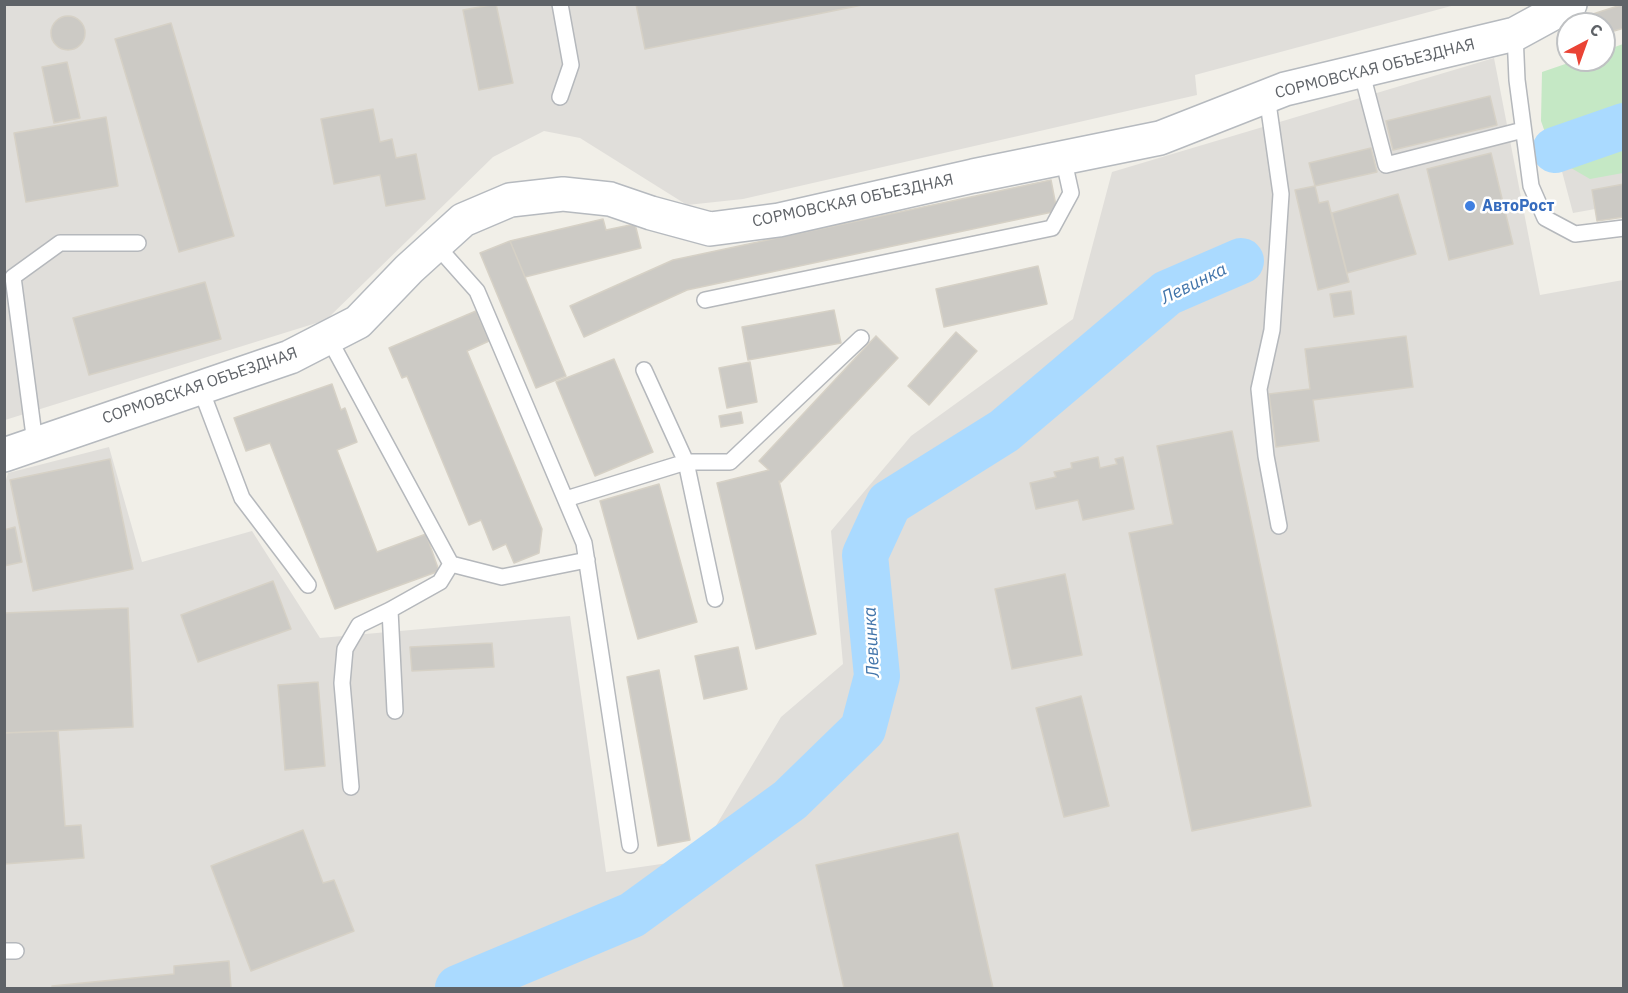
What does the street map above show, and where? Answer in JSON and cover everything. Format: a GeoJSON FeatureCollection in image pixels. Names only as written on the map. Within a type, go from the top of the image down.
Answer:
{"type":"FeatureCollection","features":[{"type":"Feature","properties":{"kind":"street","name":"СОРМОВСКАЯ ОБЪЕЗДНАЯ"},"geometry":{"type":"LineString","coordinates":[[4,455],[290,357],[358,322],[409,269],[463,220],[510,200],[563,194],[610,199],[710,229],[779,220],[1160,138],[1285,89],[1515,34],[1570,4]]}},
{"type":"Feature","properties":{"kind":"lane"},"geometry":{"type":"LineString","coordinates":[[560,4],[572,65],[560,97]]}},
{"type":"Feature","properties":{"kind":"lane"},"geometry":{"type":"LineString","coordinates":[[1515,34],[1517,80],[1531,186],[1545,218],[1575,234],[1623,228]]}},
{"type":"Feature","properties":{"kind":"lane"},"geometry":{"type":"LineString","coordinates":[[1361,70],[1386,165],[1523,130]]}},
{"type":"Feature","properties":{"kind":"lane"},"geometry":{"type":"LineString","coordinates":[[1267,96],[1281,194],[1272,330],[1258,389],[1266,456],[1279,526]]}},
{"type":"Feature","properties":{"kind":"lane"},"geometry":{"type":"LineString","coordinates":[[705,300],[1052,228],[1071,194],[1064,158]]}},
{"type":"Feature","properties":{"kind":"lane"},"geometry":{"type":"LineString","coordinates":[[35,443],[14,277],[60,243],[138,243]]}},
{"type":"Feature","properties":{"kind":"lane"},"geometry":{"type":"LineString","coordinates":[[436,245],[477,291],[584,543],[630,845]]}},
{"type":"Feature","properties":{"kind":"lane"},"geometry":{"type":"LineString","coordinates":[[328,337],[452,564],[502,577],[587,560]]}},
{"type":"Feature","properties":{"kind":"lane"},"geometry":{"type":"LineString","coordinates":[[566,499],[686,462],[730,462],[861,338]]}},
{"type":"Feature","properties":{"kind":"lane"},"geometry":{"type":"LineString","coordinates":[[644,370],[686,462],[715,599]]}},
{"type":"Feature","properties":{"kind":"lane"},"geometry":{"type":"LineString","coordinates":[[200,387],[242,498],[308,585]]}},
{"type":"Feature","properties":{"kind":"lane"},"geometry":{"type":"LineString","coordinates":[[351,788],[342,683],[345,649],[359,626],[440,582],[452,564]]}},
{"type":"Feature","properties":{"kind":"lane"},"geometry":{"type":"LineString","coordinates":[[390,610],[395,711]]}},
{"type":"Feature","properties":{"kind":"shaded area"},"geometry":{"type":"Polygon","coordinates":[[[5,5],[1455,5],[1195,75],[1197,95],[743,199],[687,205],[580,138],[544,131],[493,157],[326,320],[5,420],[5,5]]]}},
{"type":"Feature","properties":{"kind":"shaded area"},"geometry":{"type":"Polygon","coordinates":[[[1494,58],[1540,295],[1623,280],[1623,988],[5,988],[4,487],[8,473],[109,447],[142,562],[252,531],[320,638],[570,616],[606,872],[696,859],[781,717],[843,664],[831,531],[911,436],[1073,319],[1112,172],[1494,58]]]}},
{"type":"Feature","properties":{"kind":"shaded area"},"geometry":{"type":"Polygon","coordinates":[[[1623,141],[1623,204],[1573,213],[1560,164],[1623,141]]]}},
{"type":"Feature","properties":{"kind":"green space"},"geometry":{"type":"Polygon","coordinates":[[[1623,44],[1623,173],[1590,179],[1554,158],[1541,121],[1542,72],[1556,67],[1556,72],[1616,72],[1616,47],[1623,44]]]}},
{"type":"Feature","properties":{"kind":"building"},"geometry":{"type":"Polygon","coordinates":[[[496,4],[513,83],[479,90],[463,10],[496,4]]]}},
{"type":"Feature","properties":{"kind":"building"},"geometry":{"type":"Polygon","coordinates":[[[636,4],[867,4],[645,49],[636,4]]]}},
{"type":"Feature","properties":{"kind":"building"},"geometry":{"type":"Polygon","coordinates":[[[1624,4],[1624,28],[1616,30],[1616,12],[1599,12],[1624,4]]]}},
{"type":"Feature","properties":{"kind":"building"},"geometry":{"type":"Polygon","coordinates":[[[68,16],[80,21],[85,33],[80,45],[68,50],[56,45],[51,33],[56,21],[68,16]]]}},
{"type":"Feature","properties":{"kind":"building"},"geometry":{"type":"Polygon","coordinates":[[[171,23],[234,236],[179,252],[115,39],[171,23]]]}},
{"type":"Feature","properties":{"kind":"building"},"geometry":{"type":"Polygon","coordinates":[[[67,62],[80,118],[54,123],[42,67],[67,62]]]}},
{"type":"Feature","properties":{"kind":"building"},"geometry":{"type":"Polygon","coordinates":[[[1490,96],[1497,125],[1393,150],[1386,121],[1490,96]]]}},
{"type":"Feature","properties":{"kind":"building"},"geometry":{"type":"Polygon","coordinates":[[[373,109],[380,142],[392,139],[396,158],[416,154],[425,199],[386,206],[380,175],[334,184],[321,119],[373,109]]]}},
{"type":"Feature","properties":{"kind":"building"},"geometry":{"type":"Polygon","coordinates":[[[106,117],[118,186],[26,202],[14,133],[106,117]]]}},
{"type":"Feature","properties":{"kind":"building"},"geometry":{"type":"Polygon","coordinates":[[[1371,148],[1377,172],[1315,186],[1309,163],[1371,148]]]}},
{"type":"Feature","properties":{"kind":"building","name":"АвтоРост"},"geometry":{"type":"Polygon","coordinates":[[[1491,153],[1513,244],[1449,260],[1427,169],[1491,153]]]}},
{"type":"Feature","properties":{"kind":"building"},"geometry":{"type":"Polygon","coordinates":[[[1051,180],[1057,211],[687,290],[584,337],[570,306],[673,260],[1051,180]]]}},
{"type":"Feature","properties":{"kind":"building"},"geometry":{"type":"Polygon","coordinates":[[[1624,184],[1624,217],[1597,221],[1592,190],[1624,184]]]}},
{"type":"Feature","properties":{"kind":"building"},"geometry":{"type":"Polygon","coordinates":[[[1315,186],[1319,203],[1328,201],[1349,282],[1318,290],[1295,190],[1315,186]]]}},
{"type":"Feature","properties":{"kind":"building"},"geometry":{"type":"Polygon","coordinates":[[[1398,194],[1416,254],[1347,273],[1332,213],[1398,194]]]}},
{"type":"Feature","properties":{"kind":"building"},"geometry":{"type":"Polygon","coordinates":[[[603,219],[606,230],[635,224],[641,248],[525,277],[510,241],[603,219]]]}},
{"type":"Feature","properties":{"kind":"building"},"geometry":{"type":"Polygon","coordinates":[[[510,241],[566,376],[536,388],[480,253],[510,241]]]}},
{"type":"Feature","properties":{"kind":"building"},"geometry":{"type":"Polygon","coordinates":[[[1038,266],[1047,304],[944,327],[936,289],[1038,266]]]}},
{"type":"Feature","properties":{"kind":"building"},"geometry":{"type":"Polygon","coordinates":[[[205,282],[221,339],[89,375],[73,318],[205,282]]]}},
{"type":"Feature","properties":{"kind":"building"},"geometry":{"type":"Polygon","coordinates":[[[1351,291],[1354,314],[1334,317],[1330,294],[1351,291]]]}},
{"type":"Feature","properties":{"kind":"building"},"geometry":{"type":"Polygon","coordinates":[[[834,310],[841,343],[748,360],[742,327],[834,310]]]}},
{"type":"Feature","properties":{"kind":"building"},"geometry":{"type":"Polygon","coordinates":[[[476,311],[489,341],[467,351],[542,529],[539,553],[514,563],[506,544],[493,550],[481,520],[469,525],[407,376],[402,378],[389,348],[476,311]]]}},
{"type":"Feature","properties":{"kind":"building"},"geometry":{"type":"Polygon","coordinates":[[[956,332],[977,351],[929,405],[908,386],[956,332]]]}},
{"type":"Feature","properties":{"kind":"building"},"geometry":{"type":"Polygon","coordinates":[[[876,336],[898,358],[781,482],[779,481],[816,634],[756,649],[717,483],[769,470],[759,461],[876,336]]]}},
{"type":"Feature","properties":{"kind":"building"},"geometry":{"type":"Polygon","coordinates":[[[1406,336],[1413,387],[1313,400],[1319,441],[1276,447],[1269,394],[1310,389],[1305,349],[1406,336]]]}},
{"type":"Feature","properties":{"kind":"building"},"geometry":{"type":"Polygon","coordinates":[[[614,359],[653,452],[595,476],[556,382],[614,359]]]}},
{"type":"Feature","properties":{"kind":"building"},"geometry":{"type":"Polygon","coordinates":[[[750,362],[757,402],[727,408],[719,368],[750,362]]]}},
{"type":"Feature","properties":{"kind":"building"},"geometry":{"type":"Polygon","coordinates":[[[332,384],[341,410],[345,408],[357,442],[337,450],[377,552],[426,534],[439,571],[335,609],[270,443],[246,451],[234,418],[332,384]]]}},
{"type":"Feature","properties":{"kind":"building"},"geometry":{"type":"Polygon","coordinates":[[[741,412],[743,423],[721,427],[719,416],[741,412]]]}},
{"type":"Feature","properties":{"kind":"building"},"geometry":{"type":"Polygon","coordinates":[[[1232,431],[1311,806],[1192,831],[1129,533],[1173,524],[1157,446],[1232,431]]]}},
{"type":"Feature","properties":{"kind":"building"},"geometry":{"type":"Polygon","coordinates":[[[1098,457],[1100,468],[1117,464],[1115,459],[1123,457],[1134,509],[1083,520],[1078,500],[1036,509],[1030,483],[1056,477],[1054,472],[1072,468],[1071,463],[1098,457]]]}},
{"type":"Feature","properties":{"kind":"building"},"geometry":{"type":"Polygon","coordinates":[[[110,459],[133,569],[33,591],[10,480],[110,459]]]}},
{"type":"Feature","properties":{"kind":"building"},"geometry":{"type":"Polygon","coordinates":[[[659,484],[697,622],[638,639],[600,501],[659,484]]]}},
{"type":"Feature","properties":{"kind":"building"},"geometry":{"type":"Polygon","coordinates":[[[15,527],[22,562],[4,566],[4,530],[15,527]]]}},
{"type":"Feature","properties":{"kind":"building"},"geometry":{"type":"Polygon","coordinates":[[[1065,574],[1082,655],[1012,669],[995,589],[1065,574]]]}},
{"type":"Feature","properties":{"kind":"building"},"geometry":{"type":"Polygon","coordinates":[[[273,581],[291,629],[198,662],[181,615],[273,581]]]}},
{"type":"Feature","properties":{"kind":"building"},"geometry":{"type":"Polygon","coordinates":[[[128,608],[133,727],[4,733],[4,613],[128,608]]]}},
{"type":"Feature","properties":{"kind":"building"},"geometry":{"type":"Polygon","coordinates":[[[492,643],[494,667],[412,671],[410,647],[492,643]]]}},
{"type":"Feature","properties":{"kind":"building"},"geometry":{"type":"Polygon","coordinates":[[[738,647],[747,689],[704,699],[695,656],[738,647]]]}},
{"type":"Feature","properties":{"kind":"building"},"geometry":{"type":"Polygon","coordinates":[[[659,670],[690,840],[658,846],[627,677],[659,670]]]}},
{"type":"Feature","properties":{"kind":"building"},"geometry":{"type":"Polygon","coordinates":[[[318,682],[325,766],[285,770],[278,685],[318,682]]]}},
{"type":"Feature","properties":{"kind":"building"},"geometry":{"type":"Polygon","coordinates":[[[1081,696],[1109,806],[1064,817],[1036,708],[1081,696]]]}},
{"type":"Feature","properties":{"kind":"building"},"geometry":{"type":"Polygon","coordinates":[[[58,731],[65,826],[81,825],[84,858],[4,864],[4,733],[58,731]]]}},
{"type":"Feature","properties":{"kind":"building"},"geometry":{"type":"Polygon","coordinates":[[[303,830],[323,883],[334,880],[354,931],[251,971],[211,866],[303,830]]]}},
{"type":"Feature","properties":{"kind":"building"},"geometry":{"type":"Polygon","coordinates":[[[958,833],[993,988],[844,988],[816,865],[958,833]]]}},
{"type":"Feature","properties":{"kind":"building"},"geometry":{"type":"Polygon","coordinates":[[[229,961],[231,988],[52,988],[52,986],[174,974],[174,966],[229,961]]]}},
{"type":"Feature","properties":{"kind":"waterway","name":"Левинка"},"geometry":{"type":"LineString","coordinates":[[1555,150],[1624,126]]}},
{"type":"Feature","properties":{"kind":"waterway","name":"Левинка"},"geometry":{"type":"LineString","coordinates":[[458,988],[632,915],[790,800],[863,729],[877,676],[865,555],[889,503],[1004,431],[1167,293],[1241,261]]}},
{"type":"Feature","properties":{"kind":"place","name":"АвтоРост"},"geometry":{"type":"Point","coordinates":[1470,206]}}]}
